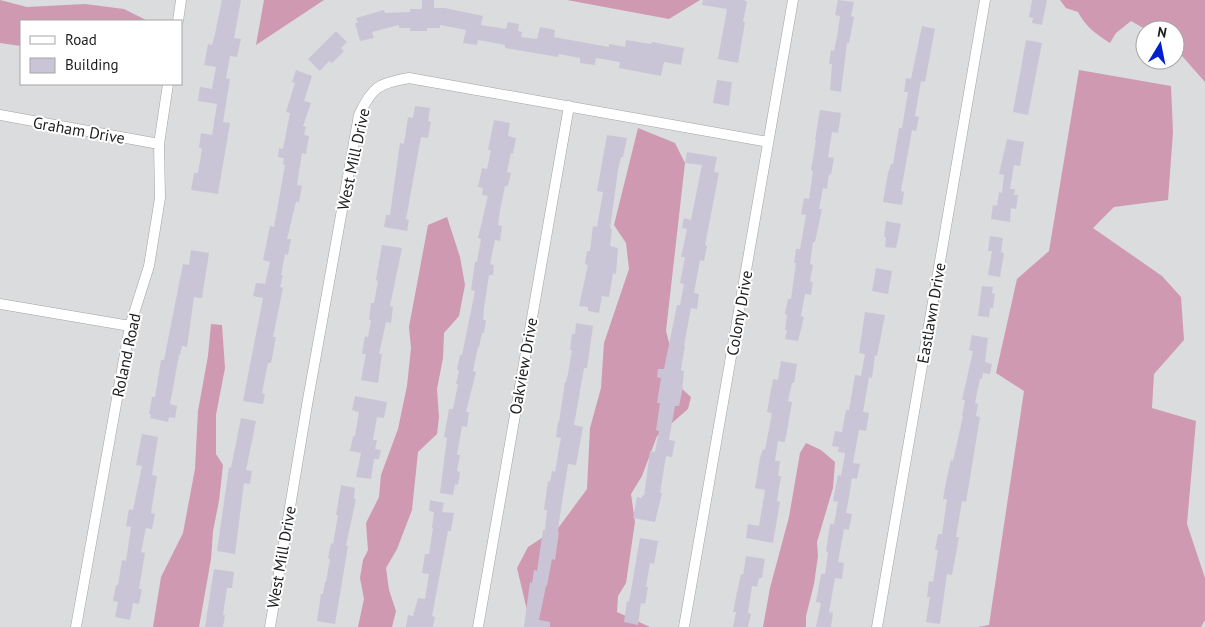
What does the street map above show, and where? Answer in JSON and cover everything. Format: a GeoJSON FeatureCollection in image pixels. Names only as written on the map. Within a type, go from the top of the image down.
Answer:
{"type":"FeatureCollection","features":[{"type":"Feature","properties":{"kind":"street"},"geometry":{"type":"LineString","coordinates":[[178,20],[181,0]]}},
{"type":"Feature","properties":{"kind":"street","name":"Colony Drive"},"geometry":{"type":"LineString","coordinates":[[684,627],[793,0]]}},
{"type":"Feature","properties":{"kind":"street","name":"Eastlawn Drive"},"geometry":{"type":"LineString","coordinates":[[877,627],[985,0]]}},
{"type":"Feature","properties":{"kind":"street","name":"West Mill Drive"},"geometry":{"type":"LineString","coordinates":[[270,627],[307,405],[359,115],[374,90],[386,82],[408,78],[768,142]]}},
{"type":"Feature","properties":{"kind":"street","name":"Roland Road"},"geometry":{"type":"LineString","coordinates":[[76,627],[130,326],[149,266],[160,198],[158,144],[168,85]]}},
{"type":"Feature","properties":{"kind":"street","name":"Oakview Drive"},"geometry":{"type":"LineString","coordinates":[[478,627],[569,106]]}},
{"type":"Feature","properties":{"kind":"street","name":"Graham Drive"},"geometry":{"type":"LineString","coordinates":[[0,116],[158,144]]}},
{"type":"Feature","properties":{"kind":"street"},"geometry":{"type":"LineString","coordinates":[[0,304],[130,326]]}},
{"type":"Feature","properties":{"kind":"shaded area"},"geometry":{"type":"Polygon","coordinates":[[[0,0],[1205,0],[1205,627],[0,627],[0,0]]]}},
{"type":"Feature","properties":{"kind":"shaded area"},"geometry":{"type":"Polygon","coordinates":[[[0,0],[27,7],[85,4],[124,9],[146,20],[20,20],[20,46],[0,43],[0,0]]]}},
{"type":"Feature","properties":{"kind":"shaded area"},"geometry":{"type":"Polygon","coordinates":[[[264,0],[324,0],[256,45],[264,0]]]}},
{"type":"Feature","properties":{"kind":"shaded area"},"geometry":{"type":"Polygon","coordinates":[[[567,0],[700,0],[669,19],[567,0]]]}},
{"type":"Feature","properties":{"kind":"shaded area"},"geometry":{"type":"Polygon","coordinates":[[[1060,0],[1205,0],[1205,82],[1185,59],[1185,20],[1135,20],[1135,23],[1131,21],[1116,33],[1110,43],[1092,30],[1078,12],[1066,8],[1060,0]]]}},
{"type":"Feature","properties":{"kind":"shaded area"},"geometry":{"type":"Polygon","coordinates":[[[1079,70],[1171,86],[1173,132],[1168,200],[1114,207],[1093,228],[1162,276],[1181,297],[1184,340],[1154,374],[1152,408],[1196,421],[1187,524],[1205,578],[1205,620],[1201,627],[978,627],[989,625],[1024,391],[996,373],[1017,279],[1049,251],[1079,70]]]}},
{"type":"Feature","properties":{"kind":"shaded area"},"geometry":{"type":"Polygon","coordinates":[[[638,128],[675,143],[685,163],[666,331],[681,388],[691,397],[688,409],[657,436],[642,476],[631,494],[635,522],[626,583],[618,596],[617,612],[650,627],[531,627],[517,568],[528,547],[559,527],[587,489],[590,428],[601,388],[604,343],[629,269],[626,243],[614,225],[638,128]]]}},
{"type":"Feature","properties":{"kind":"shaded area"},"geometry":{"type":"Polygon","coordinates":[[[447,217],[460,257],[465,285],[459,316],[444,333],[443,358],[437,389],[439,417],[437,434],[418,452],[412,510],[397,549],[386,568],[389,590],[396,611],[392,627],[358,627],[364,599],[360,578],[363,560],[368,550],[366,523],[379,497],[381,475],[398,429],[407,386],[411,348],[409,327],[428,225],[447,217]]]}},
{"type":"Feature","properties":{"kind":"shaded area"},"geometry":{"type":"Polygon","coordinates":[[[211,324],[222,325],[225,368],[216,415],[216,454],[223,465],[213,531],[211,559],[199,627],[153,627],[161,577],[183,533],[195,469],[198,411],[208,356],[211,324]]]}},
{"type":"Feature","properties":{"kind":"shaded area"},"geometry":{"type":"Polygon","coordinates":[[[806,443],[821,450],[835,462],[833,488],[817,542],[818,556],[814,584],[806,616],[806,627],[763,627],[770,588],[789,517],[800,453],[806,443]]]}},
{"type":"Feature","properties":{"kind":"building"},"geometry":{"type":"Polygon","coordinates":[[[222,0],[241,0],[234,38],[241,39],[237,57],[230,56],[226,78],[230,79],[223,122],[230,123],[218,194],[191,190],[194,173],[198,173],[202,148],[199,148],[201,133],[212,135],[217,104],[198,101],[200,87],[212,89],[216,67],[204,65],[208,44],[212,45],[222,0]]]}},
{"type":"Feature","properties":{"kind":"building"},"geometry":{"type":"Polygon","coordinates":[[[422,0],[434,0],[434,8],[445,8],[483,16],[481,25],[506,29],[508,22],[519,24],[518,31],[522,32],[521,37],[537,39],[540,27],[555,30],[554,37],[609,47],[609,44],[625,47],[626,40],[651,44],[652,42],[684,48],[681,65],[664,62],[661,76],[619,68],[620,62],[596,58],[595,65],[580,63],[580,58],[559,54],[558,57],[505,48],[505,45],[478,40],[477,45],[463,43],[466,30],[440,25],[440,28],[427,28],[427,31],[410,31],[410,28],[399,28],[399,25],[372,32],[374,38],[360,41],[355,23],[358,23],[356,18],[384,10],[385,13],[410,12],[410,9],[422,9],[422,0]]]}},
{"type":"Feature","properties":{"kind":"building"},"geometry":{"type":"Polygon","coordinates":[[[703,0],[744,0],[747,2],[738,63],[718,59],[727,9],[702,5],[703,0]]]}},
{"type":"Feature","properties":{"kind":"building"},"geometry":{"type":"Polygon","coordinates":[[[838,0],[854,2],[851,16],[854,17],[849,43],[847,43],[841,92],[830,90],[832,64],[829,64],[831,50],[834,51],[838,31],[840,16],[835,15],[838,0]]]}},
{"type":"Feature","properties":{"kind":"building"},"geometry":{"type":"Polygon","coordinates":[[[1032,0],[1047,0],[1042,25],[1032,23],[1033,18],[1029,17],[1032,0]]]}},
{"type":"Feature","properties":{"kind":"building"},"geometry":{"type":"Polygon","coordinates":[[[922,26],[935,29],[925,82],[921,81],[915,116],[919,117],[916,131],[912,130],[901,191],[904,192],[902,205],[883,202],[888,173],[891,164],[893,164],[899,128],[902,128],[908,92],[904,92],[906,78],[911,79],[922,26]]]}},
{"type":"Feature","properties":{"kind":"building"},"geometry":{"type":"Polygon","coordinates":[[[336,31],[347,42],[341,48],[344,51],[332,63],[329,61],[320,71],[308,59],[336,31]]]}},
{"type":"Feature","properties":{"kind":"building"},"geometry":{"type":"Polygon","coordinates":[[[1026,40],[1042,43],[1028,115],[1013,112],[1026,40]]]}},
{"type":"Feature","properties":{"kind":"building"},"geometry":{"type":"Polygon","coordinates":[[[296,70],[312,76],[304,101],[311,103],[303,126],[306,127],[304,135],[309,136],[306,154],[302,153],[297,185],[302,186],[299,202],[296,202],[287,239],[291,239],[288,255],[285,254],[281,275],[283,275],[280,287],[283,288],[273,337],[276,337],[271,363],[268,363],[262,393],[265,394],[263,404],[243,401],[263,298],[253,296],[256,283],[265,284],[270,262],[263,260],[270,226],[274,227],[285,165],[283,165],[284,158],[278,157],[279,148],[283,149],[290,113],[286,112],[295,83],[292,82],[296,70]]]}},
{"type":"Feature","properties":{"kind":"building"},"geometry":{"type":"Polygon","coordinates":[[[717,80],[732,82],[729,106],[713,103],[717,80]]]}},
{"type":"Feature","properties":{"kind":"building"},"geometry":{"type":"Polygon","coordinates":[[[415,106],[430,108],[428,121],[431,122],[428,138],[421,137],[406,219],[409,220],[407,231],[384,227],[386,215],[390,215],[400,143],[404,144],[408,117],[413,118],[415,106]]]}},
{"type":"Feature","properties":{"kind":"building"},"geometry":{"type":"Polygon","coordinates":[[[820,110],[841,113],[838,133],[832,132],[828,157],[834,158],[827,189],[823,188],[819,209],[822,209],[815,242],[813,242],[810,264],[813,265],[810,282],[813,282],[811,295],[805,294],[801,316],[804,317],[798,341],[785,339],[787,315],[785,314],[788,299],[791,299],[796,249],[800,249],[806,215],[801,214],[804,198],[809,199],[813,171],[811,170],[820,110]]]}},
{"type":"Feature","properties":{"kind":"building"},"geometry":{"type":"Polygon","coordinates":[[[494,120],[510,123],[508,136],[516,138],[507,172],[511,173],[508,186],[505,186],[500,211],[498,225],[502,226],[500,241],[495,240],[490,264],[494,265],[493,275],[489,275],[484,308],[483,320],[486,320],[484,333],[482,333],[473,371],[476,372],[466,412],[469,412],[467,427],[462,426],[457,455],[460,455],[457,471],[460,472],[458,485],[455,484],[453,495],[440,493],[447,438],[444,437],[449,409],[453,409],[458,384],[456,384],[459,371],[457,370],[460,355],[462,355],[475,291],[471,290],[481,239],[478,238],[488,196],[482,195],[483,188],[478,187],[482,168],[487,169],[491,150],[488,150],[494,120]]]}},
{"type":"Feature","properties":{"kind":"building"},"geometry":{"type":"Polygon","coordinates":[[[607,135],[627,138],[618,170],[610,229],[612,229],[610,246],[618,248],[616,274],[613,273],[609,297],[602,296],[599,313],[588,311],[588,307],[579,306],[588,265],[585,264],[587,251],[590,251],[593,226],[597,227],[603,192],[597,191],[607,135]]]}},
{"type":"Feature","properties":{"kind":"building"},"geometry":{"type":"Polygon","coordinates":[[[1007,139],[1024,142],[1020,166],[1014,165],[1010,189],[1015,189],[1014,195],[1018,195],[1016,209],[1011,208],[1010,222],[991,219],[993,205],[997,206],[999,192],[1002,193],[1004,175],[999,174],[1007,139]]]}},
{"type":"Feature","properties":{"kind":"building"},"geometry":{"type":"Polygon","coordinates":[[[687,152],[717,157],[714,172],[719,173],[705,245],[707,246],[704,261],[700,260],[694,293],[699,294],[697,309],[691,308],[684,345],[681,370],[684,371],[682,392],[679,406],[675,406],[669,440],[675,441],[672,457],[666,456],[660,493],[662,493],[655,522],[633,518],[637,497],[642,498],[642,495],[644,496],[650,451],[655,452],[659,431],[656,430],[660,403],[657,403],[661,378],[657,377],[658,369],[664,369],[677,305],[680,305],[684,284],[680,283],[685,257],[681,257],[687,229],[682,228],[684,218],[691,220],[702,165],[685,163],[687,152]]]}},
{"type":"Feature","properties":{"kind":"building"},"geometry":{"type":"Polygon","coordinates":[[[886,221],[901,224],[896,248],[885,247],[886,221]]]}},
{"type":"Feature","properties":{"kind":"building"},"geometry":{"type":"Polygon","coordinates":[[[990,236],[1003,238],[1001,252],[1004,253],[1000,277],[988,275],[992,251],[988,251],[990,236]]]}},
{"type":"Feature","properties":{"kind":"building"},"geometry":{"type":"Polygon","coordinates":[[[382,245],[402,248],[390,306],[393,307],[391,323],[386,322],[379,354],[382,354],[378,383],[361,380],[366,354],[362,354],[365,336],[368,337],[371,303],[374,303],[382,245]]]}},
{"type":"Feature","properties":{"kind":"building"},"geometry":{"type":"Polygon","coordinates":[[[191,250],[209,253],[202,298],[194,297],[187,347],[182,346],[179,355],[170,404],[177,406],[175,418],[169,417],[168,422],[150,418],[151,414],[149,414],[152,397],[155,397],[161,360],[164,360],[183,264],[189,265],[191,250]]]}},
{"type":"Feature","properties":{"kind":"building"},"geometry":{"type":"Polygon","coordinates":[[[876,268],[892,271],[888,294],[872,291],[876,268]]]}},
{"type":"Feature","properties":{"kind":"building"},"geometry":{"type":"Polygon","coordinates":[[[982,286],[993,287],[992,293],[995,294],[993,308],[990,308],[989,317],[978,316],[982,286]]]}},
{"type":"Feature","properties":{"kind":"building"},"geometry":{"type":"Polygon","coordinates":[[[865,312],[885,315],[877,356],[875,355],[872,378],[869,377],[863,412],[869,413],[866,431],[859,430],[853,463],[860,464],[857,479],[852,478],[846,513],[852,514],[849,530],[844,529],[838,562],[844,563],[842,579],[835,578],[829,612],[833,613],[831,627],[816,627],[821,603],[816,602],[821,574],[825,574],[830,524],[834,524],[838,502],[833,501],[838,475],[841,476],[845,453],[838,452],[839,447],[832,446],[835,431],[842,432],[846,410],[849,410],[855,375],[861,376],[865,354],[859,353],[865,312]]]}},
{"type":"Feature","properties":{"kind":"building"},"geometry":{"type":"Polygon","coordinates":[[[576,323],[593,326],[587,368],[584,368],[574,425],[583,427],[576,465],[568,464],[555,560],[552,559],[539,620],[550,622],[550,627],[524,627],[530,582],[532,583],[534,570],[537,571],[543,530],[545,530],[547,510],[544,510],[548,481],[550,482],[552,471],[555,472],[561,438],[556,437],[572,350],[570,350],[572,334],[575,334],[576,323]]]}},
{"type":"Feature","properties":{"kind":"building"},"geometry":{"type":"Polygon","coordinates":[[[972,335],[988,338],[985,362],[992,364],[990,374],[983,373],[982,379],[980,379],[975,403],[978,404],[976,416],[980,417],[966,502],[962,501],[956,537],[959,537],[952,575],[947,574],[940,624],[926,622],[930,597],[927,597],[929,581],[933,582],[938,550],[935,550],[938,534],[942,534],[947,499],[943,499],[946,482],[951,460],[953,461],[963,416],[965,400],[962,400],[973,351],[969,350],[972,335]]]}},
{"type":"Feature","properties":{"kind":"building"},"geometry":{"type":"Polygon","coordinates":[[[781,361],[797,364],[794,383],[792,383],[788,401],[792,402],[785,442],[778,441],[775,461],[780,461],[778,476],[781,476],[777,501],[780,502],[773,543],[746,538],[748,524],[759,526],[765,490],[755,488],[760,458],[763,449],[765,450],[772,413],[767,412],[773,379],[778,380],[781,361]]]}},
{"type":"Feature","properties":{"kind":"building"},"geometry":{"type":"Polygon","coordinates":[[[355,396],[387,402],[384,418],[377,417],[373,440],[377,440],[375,449],[381,450],[379,459],[374,459],[371,479],[356,477],[361,453],[350,451],[359,412],[352,410],[355,396]]]}},
{"type":"Feature","properties":{"kind":"building"},"geometry":{"type":"Polygon","coordinates":[[[241,418],[256,421],[246,470],[252,471],[250,484],[244,483],[235,554],[217,551],[229,467],[231,468],[241,418]]]}},
{"type":"Feature","properties":{"kind":"building"},"geometry":{"type":"Polygon","coordinates":[[[142,434],[158,437],[152,475],[157,476],[151,513],[155,514],[152,529],[146,528],[141,552],[145,553],[139,589],[142,589],[139,604],[133,603],[130,620],[115,617],[118,602],[113,601],[122,560],[126,561],[131,527],[126,526],[129,509],[133,510],[142,466],[136,465],[142,434]]]}},
{"type":"Feature","properties":{"kind":"building"},"geometry":{"type":"Polygon","coordinates":[[[341,485],[355,488],[354,499],[356,499],[346,546],[348,546],[335,624],[317,621],[321,594],[323,594],[326,582],[331,543],[333,544],[341,485]]]}},
{"type":"Feature","properties":{"kind":"building"},"geometry":{"type":"Polygon","coordinates":[[[430,500],[444,503],[442,512],[454,513],[451,531],[448,531],[432,616],[435,617],[433,627],[406,627],[408,615],[413,616],[418,598],[425,599],[429,574],[422,573],[425,554],[429,554],[434,512],[429,511],[430,500]]]}},
{"type":"Feature","properties":{"kind":"building"},"geometry":{"type":"Polygon","coordinates":[[[640,538],[658,541],[654,564],[650,563],[645,604],[641,603],[638,625],[624,622],[640,538]]]}},
{"type":"Feature","properties":{"kind":"building"},"geometry":{"type":"Polygon","coordinates":[[[746,556],[765,559],[762,578],[759,578],[757,587],[752,586],[748,613],[751,614],[748,627],[733,627],[736,612],[733,612],[746,556]]]}},
{"type":"Feature","properties":{"kind":"building"},"geometry":{"type":"Polygon","coordinates":[[[214,569],[234,572],[232,588],[227,588],[223,627],[205,627],[214,569]]]}}]}
